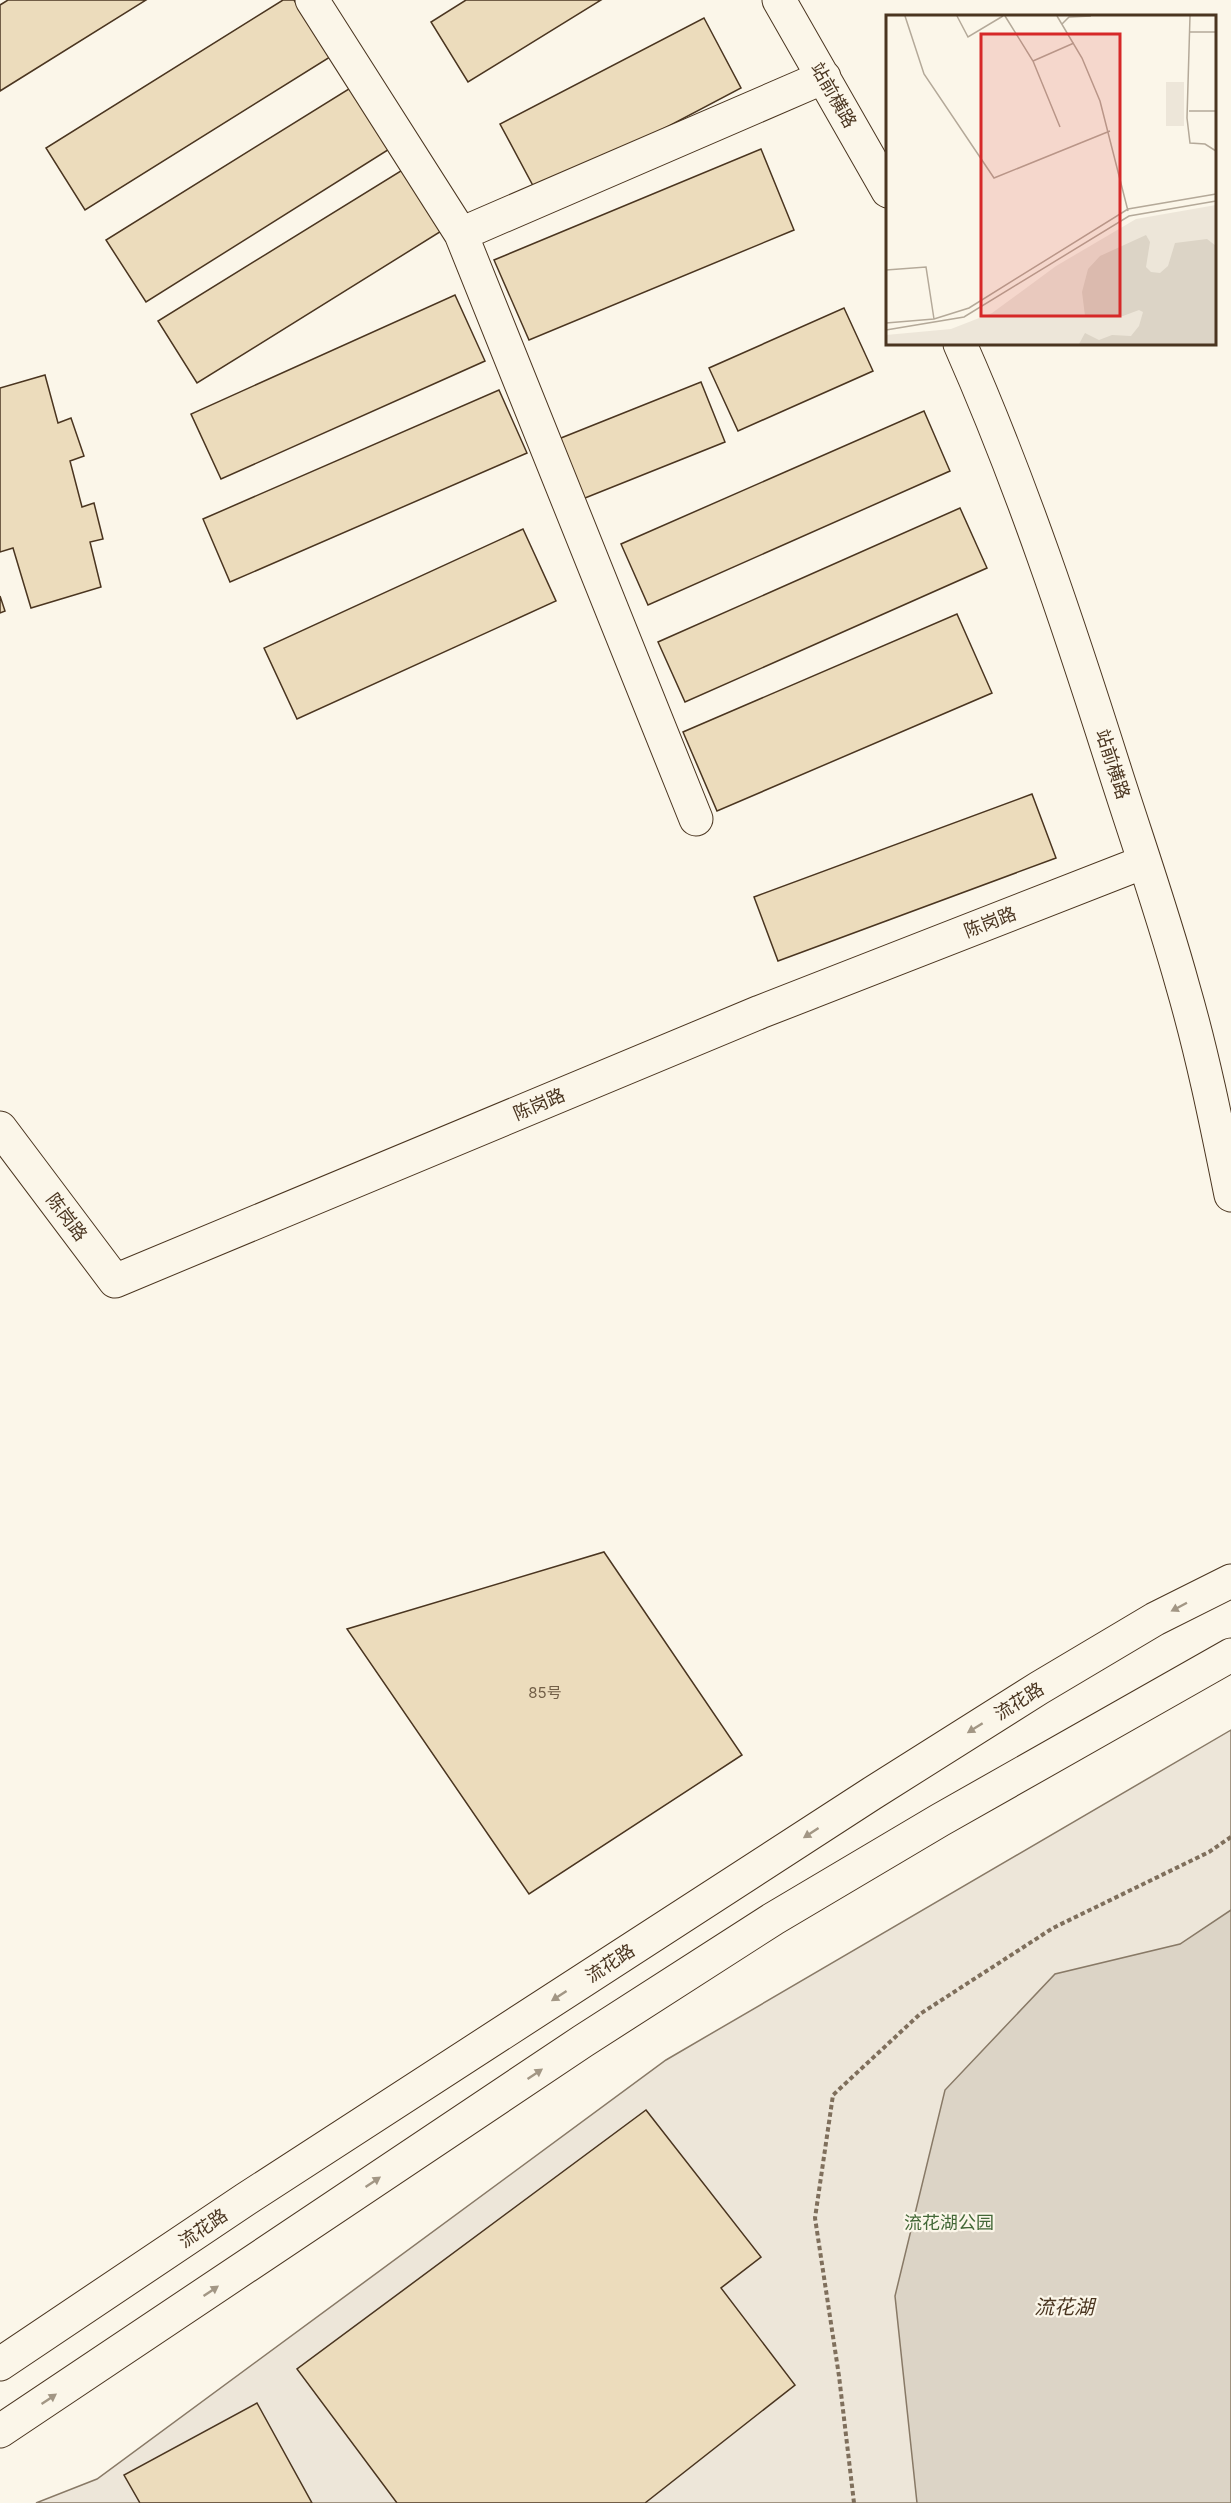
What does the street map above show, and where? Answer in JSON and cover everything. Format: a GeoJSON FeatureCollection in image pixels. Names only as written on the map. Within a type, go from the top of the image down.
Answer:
{"type":"FeatureCollection","features":[{"type":"Feature","properties":{"kind":"street"},"geometry":{"type":"LineString","coordinates":[[312,0],[461,234],[696,819]]}},
{"type":"Feature","properties":{"kind":"street","name":"站前横路"},"geometry":{"type":"LineString","coordinates":[[779,0],[886,187]]}},
{"type":"Feature","properties":{"kind":"street"},"geometry":{"type":"LineString","coordinates":[[461,234],[824,77]]}},
{"type":"Feature","properties":{"kind":"street","name":"站前横路"},"geometry":{"type":"LineString","coordinates":[[960,345],[1003,447],[1057,593],[1184,987],[1231,1195]]}},
{"type":"Feature","properties":{"kind":"street","name":"陈岗路"},"geometry":{"type":"LineString","coordinates":[[0,1128],[116,1281],[760,1012],[1144,862]]}},
{"type":"Feature","properties":{"kind":"street","name":"流花路"},"geometry":{"type":"LineString","coordinates":[[0,2364],[246,2199],[871,1794],[1039,1688],[1155,1619],[1231,1581]]}},
{"type":"Feature","properties":{"kind":"street"},"geometry":{"type":"LineString","coordinates":[[0,2431],[583,2041],[773,1919],[940,1820],[1231,1654]]}},
{"type":"Feature","properties":{"kind":"path"},"geometry":{"type":"LineString","coordinates":[[854,2503],[840,2376],[815,2218],[834,2095],[920,2014],[1053,1928],[1209,1852],[1231,1837]]}},
{"type":"Feature","properties":{"kind":"green space","name":"流花湖公园"},"geometry":{"type":"Polygon","coordinates":[[[1231,1730],[1231,2503],[36,2503],[97,2479],[666,2060],[1231,1730]]]}},
{"type":"Feature","properties":{"kind":"water","name":"流花湖"},"geometry":{"type":"Polygon","coordinates":[[[1231,1910],[1231,2503],[917,2503],[895,2296],[945,2090],[1055,1974],[1180,1944],[1231,1910]]]}},
{"type":"Feature","properties":{"kind":"building"},"geometry":{"type":"Polygon","coordinates":[[[8,0],[146,0],[0,91],[0,5],[8,0]]]}},
{"type":"Feature","properties":{"kind":"building"},"geometry":{"type":"Polygon","coordinates":[[[283,0],[294,0],[330,57],[85,210],[46,148],[283,0]]]}},
{"type":"Feature","properties":{"kind":"building"},"geometry":{"type":"Polygon","coordinates":[[[466,0],[601,0],[468,82],[431,22],[466,0]]]}},
{"type":"Feature","properties":{"kind":"building"},"geometry":{"type":"Polygon","coordinates":[[[704,18],[741,88],[538,195],[500,124],[704,18]]]}},
{"type":"Feature","properties":{"kind":"building"},"geometry":{"type":"Polygon","coordinates":[[[352,87],[391,148],[146,302],[106,240],[352,87]]]}},
{"type":"Feature","properties":{"kind":"building"},"geometry":{"type":"Polygon","coordinates":[[[761,149],[794,230],[529,340],[494,260],[761,149]]]}},
{"type":"Feature","properties":{"kind":"building"},"geometry":{"type":"Polygon","coordinates":[[[404,169],[443,230],[197,383],[158,321],[404,169]]]}},
{"type":"Feature","properties":{"kind":"building"},"geometry":{"type":"Polygon","coordinates":[[[455,295],[485,361],[221,479],[191,414],[455,295]]]}},
{"type":"Feature","properties":{"kind":"building"},"geometry":{"type":"Polygon","coordinates":[[[844,308],[873,371],[738,431],[709,368],[844,308]]]}},
{"type":"Feature","properties":{"kind":"building"},"geometry":{"type":"Polygon","coordinates":[[[45,375],[58,423],[71,418],[84,456],[70,461],[82,507],[94,503],[103,539],[90,542],[101,587],[31,608],[13,548],[0,552],[0,388],[45,375]]]}},
{"type":"Feature","properties":{"kind":"building"},"geometry":{"type":"Polygon","coordinates":[[[701,382],[725,442],[575,502],[551,442],[701,382]]]}},
{"type":"Feature","properties":{"kind":"building"},"geometry":{"type":"Polygon","coordinates":[[[499,390],[527,453],[230,582],[203,519],[499,390]]]}},
{"type":"Feature","properties":{"kind":"building"},"geometry":{"type":"Polygon","coordinates":[[[924,411],[950,471],[648,605],[621,544],[924,411]]]}},
{"type":"Feature","properties":{"kind":"building"},"geometry":{"type":"Polygon","coordinates":[[[960,508],[987,568],[685,702],[658,642],[960,508]]]}},
{"type":"Feature","properties":{"kind":"building"},"geometry":{"type":"Polygon","coordinates":[[[523,529],[556,601],[297,719],[264,648],[523,529]]]}},
{"type":"Feature","properties":{"kind":"building"},"geometry":{"type":"Polygon","coordinates":[[[0,596],[5,611],[0,613],[0,596]]]}},
{"type":"Feature","properties":{"kind":"building"},"geometry":{"type":"Polygon","coordinates":[[[957,614],[992,693],[717,811],[683,732],[957,614]]]}},
{"type":"Feature","properties":{"kind":"building"},"geometry":{"type":"Polygon","coordinates":[[[1032,794],[1056,858],[778,961],[754,897],[1032,794]]]}},
{"type":"Feature","properties":{"kind":"building"},"geometry":{"type":"Polygon","coordinates":[[[604,1552],[742,1755],[529,1894],[347,1629],[604,1552]]]}},
{"type":"Feature","properties":{"kind":"building"},"geometry":{"type":"Polygon","coordinates":[[[646,2110],[761,2257],[721,2288],[795,2385],[645,2503],[397,2503],[297,2369],[646,2110]]]}},
{"type":"Feature","properties":{"kind":"building"},"geometry":{"type":"Polygon","coordinates":[[[257,2403],[312,2503],[140,2503],[124,2475],[257,2403]]]}}]}
